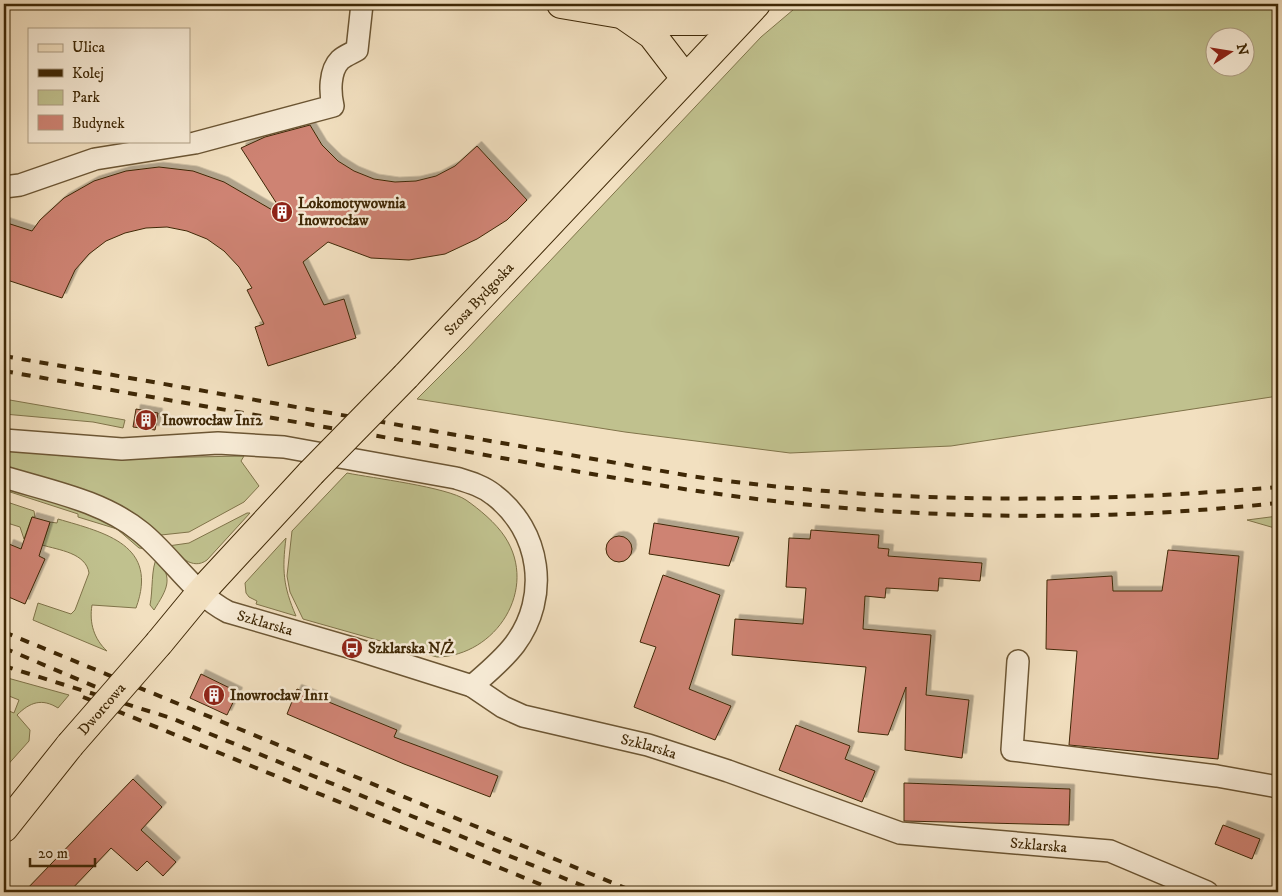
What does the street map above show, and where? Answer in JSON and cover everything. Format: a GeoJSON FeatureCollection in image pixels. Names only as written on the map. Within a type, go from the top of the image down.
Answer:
{"type":"FeatureCollection","features":[{"type":"Feature","properties":{"kind":"main road"},"geometry":{"type":"LineString","coordinates":[[561,4],[623,16],[662,21],[704,20],[745,4]]}},
{"type":"Feature","properties":{"kind":"main road","name":"Szosa Bydgoska"},"geometry":{"type":"LineString","coordinates":[[201,592],[311,473],[406,376],[756,4]]}},
{"type":"Feature","properties":{"kind":"main road"},"geometry":{"type":"LineString","coordinates":[[623,16],[652,35],[685,78]]}},
{"type":"Feature","properties":{"kind":"main road","name":"Dworcowa"},"geometry":{"type":"LineString","coordinates":[[4,828],[70,746],[201,592]]}},
{"type":"Feature","properties":{"kind":"street"},"geometry":{"type":"LineString","coordinates":[[4,187],[20,185],[95,159],[195,143],[332,106],[330,90],[339,61],[357,50],[362,4]]}},
{"type":"Feature","properties":{"kind":"street"},"geometry":{"type":"LineString","coordinates":[[4,440],[122,449],[218,443],[284,447],[456,478],[478,485],[495,495],[522,525],[533,552],[537,586],[534,606],[515,644],[500,661],[472,686]]}},
{"type":"Feature","properties":{"kind":"street","name":"Szklarska"},"geometry":{"type":"LineString","coordinates":[[4,477],[94,505],[127,521],[158,547],[201,592],[218,607],[228,612],[352,648],[472,686],[503,707],[523,716],[648,745],[728,771],[900,834],[1110,852],[1207,892]]}},
{"type":"Feature","properties":{"kind":"street"},"geometry":{"type":"LineString","coordinates":[[1018,661],[1012,750],[1217,776],[1278,787]]}},
{"type":"Feature","properties":{"kind":"green space"},"geometry":{"type":"Polygon","coordinates":[[[800,4],[1278,4],[1278,396],[951,446],[790,453],[625,432],[417,399],[467,349],[761,37],[800,4]]]}},
{"type":"Feature","properties":{"kind":"green space"},"geometry":{"type":"Polygon","coordinates":[[[4,399],[125,420],[123,428],[93,422],[4,414],[4,399]]]}},
{"type":"Feature","properties":{"kind":"green space"},"geometry":{"type":"Polygon","coordinates":[[[4,448],[142,458],[244,456],[241,461],[259,486],[244,502],[189,532],[161,535],[135,517],[4,468],[4,448]]]}},
{"type":"Feature","properties":{"kind":"green space"},"geometry":{"type":"Polygon","coordinates":[[[347,473],[427,487],[456,495],[466,500],[497,527],[505,537],[514,557],[517,578],[514,598],[506,616],[493,632],[477,645],[458,654],[437,657],[303,619],[290,592],[287,576],[292,531],[347,473]]]}},
{"type":"Feature","properties":{"kind":"green space"},"geometry":{"type":"Polygon","coordinates":[[[4,485],[107,519],[148,549],[139,548],[117,529],[4,490],[4,485]]]}},
{"type":"Feature","properties":{"kind":"green space"},"geometry":{"type":"Polygon","coordinates":[[[4,501],[34,511],[35,517],[32,517],[24,539],[20,527],[4,522],[4,501]]]}},
{"type":"Feature","properties":{"kind":"green space"},"geometry":{"type":"Polygon","coordinates":[[[250,513],[207,560],[201,563],[191,563],[168,546],[189,543],[250,513]]]}},
{"type":"Feature","properties":{"kind":"green space"},"geometry":{"type":"Polygon","coordinates":[[[1278,516],[1278,529],[1247,520],[1278,516]]]}},
{"type":"Feature","properties":{"kind":"green space"},"geometry":{"type":"Polygon","coordinates":[[[58,519],[94,530],[124,545],[134,556],[140,569],[141,587],[136,608],[92,605],[92,624],[96,636],[107,651],[33,620],[38,603],[71,614],[75,610],[89,573],[83,561],[71,553],[42,545],[50,522],[57,523],[58,519]]]}},
{"type":"Feature","properties":{"kind":"green space"},"geometry":{"type":"Polygon","coordinates":[[[286,538],[284,559],[286,587],[296,616],[256,604],[257,601],[246,593],[245,583],[286,538]]]}},
{"type":"Feature","properties":{"kind":"green space"},"geometry":{"type":"Polygon","coordinates":[[[157,558],[166,572],[167,584],[154,610],[150,605],[154,567],[157,558]]]}},
{"type":"Feature","properties":{"kind":"green space"},"geometry":{"type":"Polygon","coordinates":[[[4,677],[69,695],[58,708],[41,702],[31,704],[17,715],[30,730],[29,741],[4,769],[4,709],[14,713],[19,700],[4,694],[4,677]]]}},
{"type":"Feature","properties":{"kind":"building","name":"Lokomotywownia Inowrocław"},"geometry":{"type":"Polygon","coordinates":[[[310,125],[322,145],[338,161],[354,171],[374,179],[395,182],[416,181],[436,176],[455,166],[477,146],[527,200],[507,220],[477,239],[445,254],[409,260],[371,258],[328,242],[303,262],[324,305],[344,299],[356,338],[268,366],[255,327],[264,324],[247,290],[252,288],[239,267],[224,251],[207,239],[187,231],[167,227],[146,228],[125,233],[106,241],[89,254],[75,270],[62,298],[4,279],[4,222],[32,231],[40,220],[64,198],[94,181],[126,171],[159,167],[193,171],[224,182],[286,218],[241,148],[265,137],[310,125]]]}},
{"type":"Feature","properties":{"kind":"building","name":"Inowrocław In12"},"geometry":{"type":"Polygon","coordinates":[[[136,409],[158,413],[155,430],[133,427],[136,409]]]}},
{"type":"Feature","properties":{"kind":"building"},"geometry":{"type":"Polygon","coordinates":[[[32,517],[50,522],[39,556],[45,559],[25,604],[4,595],[4,557],[9,544],[21,549],[32,517]]]}},
{"type":"Feature","properties":{"kind":"building"},"geometry":{"type":"Polygon","coordinates":[[[654,523],[739,537],[729,566],[649,554],[654,523]]]}},
{"type":"Feature","properties":{"kind":"building"},"geometry":{"type":"Polygon","coordinates":[[[811,530],[879,535],[878,548],[889,549],[888,556],[982,563],[980,581],[939,578],[938,591],[886,588],[885,598],[865,596],[863,629],[931,635],[926,695],[969,700],[962,758],[905,750],[906,687],[888,735],[858,732],[866,667],[732,655],[735,619],[803,624],[806,588],[786,587],[789,538],[810,539],[811,530]]]}},
{"type":"Feature","properties":{"kind":"building"},"geometry":{"type":"Polygon","coordinates":[[[619,536],[628,540],[632,549],[628,558],[619,562],[610,558],[606,549],[610,540],[619,536]]]}},
{"type":"Feature","properties":{"kind":"building"},"geometry":{"type":"Polygon","coordinates":[[[1168,550],[1239,556],[1218,759],[1069,745],[1077,651],[1046,649],[1047,580],[1112,576],[1113,591],[1162,591],[1168,550]]]}},
{"type":"Feature","properties":{"kind":"building"},"geometry":{"type":"Polygon","coordinates":[[[663,575],[720,595],[689,689],[731,706],[715,740],[634,707],[656,647],[640,642],[663,575]]]}},
{"type":"Feature","properties":{"kind":"building","name":"Inowrocław In11"},"geometry":{"type":"Polygon","coordinates":[[[201,674],[238,692],[227,715],[190,698],[201,674]]]}},
{"type":"Feature","properties":{"kind":"building"},"geometry":{"type":"Polygon","coordinates":[[[297,689],[397,730],[394,737],[498,776],[490,797],[404,764],[287,714],[297,689]]]}},
{"type":"Feature","properties":{"kind":"building"},"geometry":{"type":"Polygon","coordinates":[[[796,725],[850,746],[845,759],[875,771],[862,802],[779,770],[796,725]]]}},
{"type":"Feature","properties":{"kind":"building"},"geometry":{"type":"Polygon","coordinates":[[[133,779],[162,807],[141,830],[176,862],[163,876],[147,861],[137,871],[111,848],[69,892],[24,892],[133,779]]]}},
{"type":"Feature","properties":{"kind":"building"},"geometry":{"type":"Polygon","coordinates":[[[904,783],[1070,789],[1069,825],[904,821],[904,783]]]}},
{"type":"Feature","properties":{"kind":"building"},"geometry":{"type":"Polygon","coordinates":[[[1223,825],[1260,839],[1252,859],[1215,844],[1223,825]]]}},
{"type":"Feature","properties":{"kind":"railway"},"geometry":{"type":"LineString","coordinates":[[4,356],[691,476],[764,485],[837,492],[984,498],[1131,496],[1278,487]]}},
{"type":"Feature","properties":{"kind":"railway"},"geometry":{"type":"LineString","coordinates":[[4,371],[612,477],[753,499],[801,504],[920,513],[1040,516],[1159,513],[1278,503]]}},
{"type":"Feature","properties":{"kind":"railway"},"geometry":{"type":"LineString","coordinates":[[4,632],[635,892]]}},
{"type":"Feature","properties":{"kind":"railway"},"geometry":{"type":"LineString","coordinates":[[4,648],[108,692]]}},
{"type":"Feature","properties":{"kind":"railway"},"geometry":{"type":"LineString","coordinates":[[4,666],[171,718],[598,892]]}},
{"type":"Feature","properties":{"kind":"railway"},"geometry":{"type":"LineString","coordinates":[[83,697],[559,892]]}},
{"type":"Feature","properties":{"kind":"place","name":"Lokomotywownia Inowrocław"},"geometry":{"type":"Point","coordinates":[282,212]}},
{"type":"Feature","properties":{"kind":"place","name":"Inowrocław In12"},"geometry":{"type":"Point","coordinates":[146,420]}},
{"type":"Feature","properties":{"kind":"place","name":"Szklarska N/Ż"},"geometry":{"type":"Point","coordinates":[352,648]}},
{"type":"Feature","properties":{"kind":"place","name":"Inowrocław In11"},"geometry":{"type":"Point","coordinates":[214,695]}}]}
